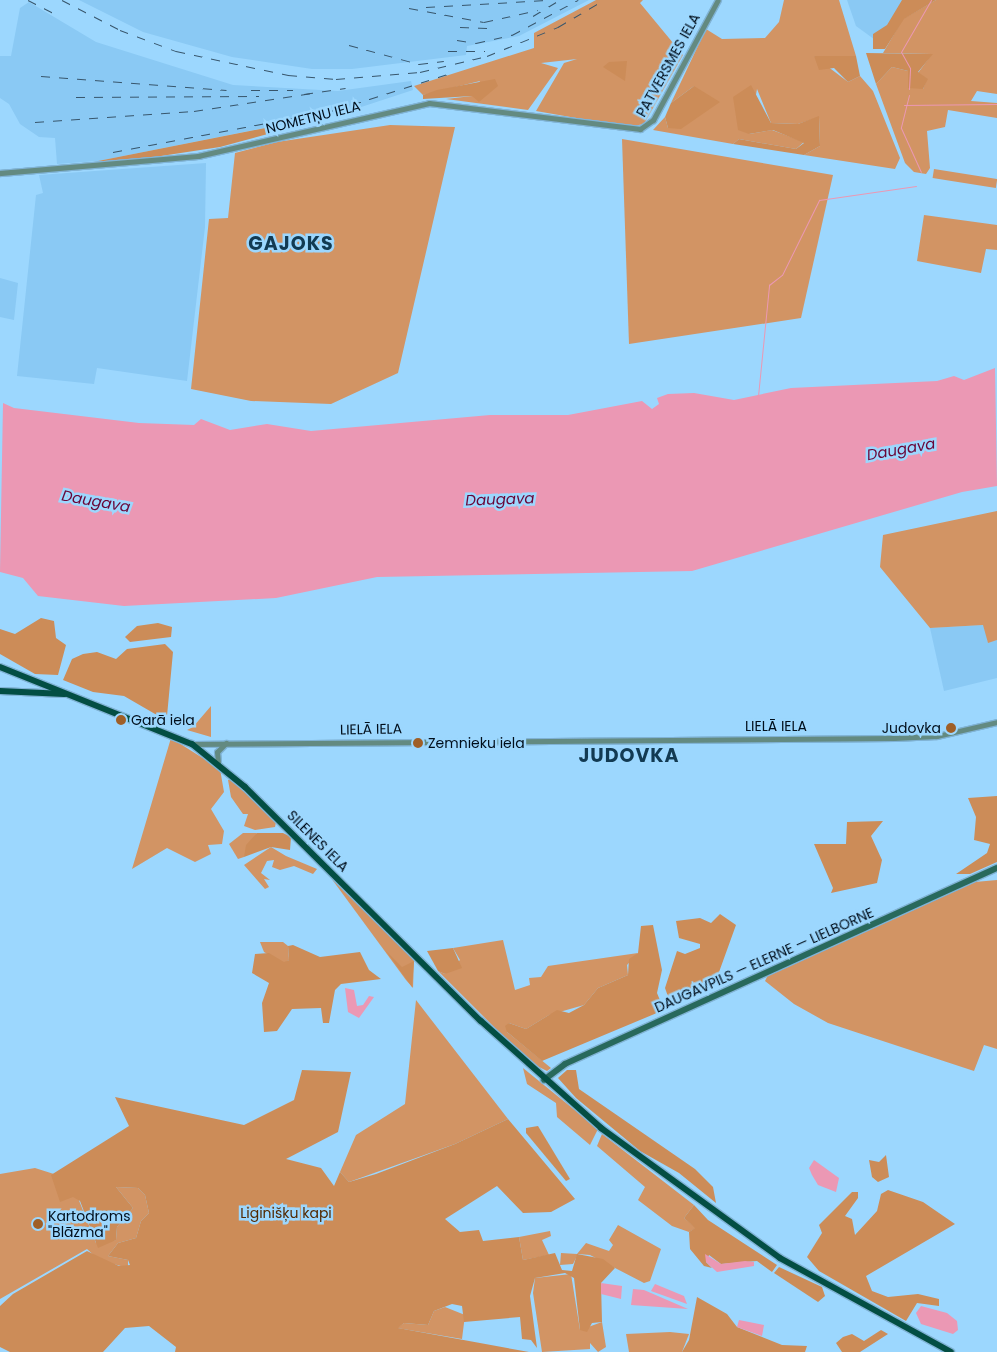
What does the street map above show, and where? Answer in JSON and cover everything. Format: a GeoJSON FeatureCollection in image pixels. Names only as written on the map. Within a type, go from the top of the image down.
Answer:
{"type":"FeatureCollection","features":[{"type":"Feature","properties":{"kind":"main road","name":"LIELĀ IELA"},"geometry":{"type":"LineString","coordinates":[[0,667],[192,744]]}},
{"type":"Feature","properties":{"kind":"main road"},"geometry":{"type":"LineString","coordinates":[[0,691],[67,694]]}},
{"type":"Feature","properties":{"kind":"main road","name":"SILENES IELA"},"geometry":{"type":"LineString","coordinates":[[192,744],[218,763],[544,1080],[716,1215],[780,1258],[951,1352]]}},
{"type":"Feature","properties":{"kind":"main road","name":"DAUGAVPILS — ELERNE — LIELBORNE"},"geometry":{"type":"LineString","coordinates":[[544,1080],[565,1064],[997,868]]}},
{"type":"Feature","properties":{"kind":"street","name":"PATVERSMES IELA"},"geometry":{"type":"LineString","coordinates":[[630,130],[646,127],[653,120],[718,0]]}},
{"type":"Feature","properties":{"kind":"street","name":"NOMETŅU IELA"},"geometry":{"type":"LineString","coordinates":[[0,174],[198,156],[429,103],[630,130]]}},
{"type":"Feature","properties":{"kind":"street","name":"LIELĀ IELA"},"geometry":{"type":"LineString","coordinates":[[192,744],[937,736],[997,722]]}},
{"type":"Feature","properties":{"kind":"street"},"geometry":{"type":"LineString","coordinates":[[218,763],[218,752],[226,743]]}},
{"type":"Feature","properties":{"kind":"shaded area"},"geometry":{"type":"Polygon","coordinates":[[[79,0],[589,0],[519,36],[467,46],[466,55],[352,69],[312,69],[232,57],[143,32],[79,0]]]}},
{"type":"Feature","properties":{"kind":"shaded area"},"geometry":{"type":"Polygon","coordinates":[[[596,0],[643,0],[640,3],[683,55],[644,124],[628,127],[536,111],[564,63],[577,59],[541,63],[558,68],[528,110],[446,99],[472,96],[480,81],[423,95],[414,86],[534,48],[534,33],[596,0]]]}},
{"type":"Feature","properties":{"kind":"shaded area"},"geometry":{"type":"Polygon","coordinates":[[[784,0],[839,0],[856,56],[814,56],[848,82],[860,76],[873,91],[900,158],[895,169],[804,155],[820,146],[819,117],[798,124],[771,123],[757,89],[749,134],[772,130],[804,142],[796,149],[739,139],[733,144],[653,130],[665,117],[668,128],[694,86],[671,103],[706,29],[722,39],[765,38],[779,22],[784,0]]]}},
{"type":"Feature","properties":{"kind":"shaded area"},"geometry":{"type":"Polygon","coordinates":[[[847,0],[904,0],[878,42],[856,26],[847,0]]]}},
{"type":"Feature","properties":{"kind":"shaded area"},"geometry":{"type":"Polygon","coordinates":[[[936,0],[997,0],[997,94],[977,91],[971,101],[997,103],[997,118],[948,110],[945,127],[927,131],[930,168],[926,174],[914,172],[905,163],[876,84],[892,67],[908,71],[923,89],[927,79],[918,73],[932,54],[883,53],[903,19],[936,0]]]}},
{"type":"Feature","properties":{"kind":"shaded area"},"geometry":{"type":"Polygon","coordinates":[[[29,2],[96,42],[233,85],[338,91],[411,81],[413,90],[349,111],[98,161],[57,164],[55,138],[39,137],[20,124],[9,104],[0,98],[0,56],[11,56],[20,8],[29,2]]]}},
{"type":"Feature","properties":{"kind":"shaded area"},"geometry":{"type":"Polygon","coordinates":[[[390,125],[455,127],[398,373],[331,404],[251,401],[191,389],[209,219],[228,218],[235,153],[277,142],[390,125]]]}},
{"type":"Feature","properties":{"kind":"shaded area"},"geometry":{"type":"Polygon","coordinates":[[[622,139],[833,175],[801,318],[629,344],[622,139]]]}},
{"type":"Feature","properties":{"kind":"shaded area"},"geometry":{"type":"Polygon","coordinates":[[[206,163],[205,227],[187,381],[97,368],[94,384],[17,376],[36,195],[43,193],[39,175],[206,163]]]}},
{"type":"Feature","properties":{"kind":"shaded area"},"geometry":{"type":"Polygon","coordinates":[[[934,169],[997,179],[996,188],[933,178],[934,169]]]}},
{"type":"Feature","properties":{"kind":"shaded area"},"geometry":{"type":"Polygon","coordinates":[[[924,215],[997,225],[997,250],[986,249],[981,273],[917,261],[924,215]]]}},
{"type":"Feature","properties":{"kind":"shaded area"},"geometry":{"type":"Polygon","coordinates":[[[0,278],[18,283],[14,320],[0,317],[0,278]]]}},
{"type":"Feature","properties":{"kind":"shaded area"},"geometry":{"type":"Polygon","coordinates":[[[997,511],[997,640],[988,643],[983,625],[930,628],[880,567],[883,535],[997,511]]]}},
{"type":"Feature","properties":{"kind":"shaded area"},"geometry":{"type":"Polygon","coordinates":[[[984,625],[988,642],[997,640],[997,678],[944,691],[930,628],[984,625]]]}},
{"type":"Feature","properties":{"kind":"shaded area"},"geometry":{"type":"Polygon","coordinates":[[[211,706],[211,737],[187,730],[193,727],[211,706]]]}},
{"type":"Feature","properties":{"kind":"shaded area"},"geometry":{"type":"Polygon","coordinates":[[[171,738],[220,769],[224,792],[211,809],[224,831],[222,844],[208,845],[211,854],[195,862],[167,848],[132,869],[171,738]]]}},
{"type":"Feature","properties":{"kind":"shaded area"},"geometry":{"type":"Polygon","coordinates":[[[232,779],[276,822],[275,827],[255,830],[244,826],[248,814],[243,814],[231,797],[228,780],[232,779]]]}},
{"type":"Feature","properties":{"kind":"shaded area"},"geometry":{"type":"Polygon","coordinates":[[[243,833],[257,833],[244,857],[238,859],[229,844],[243,833]]]}},
{"type":"Feature","properties":{"kind":"shaded area"},"geometry":{"type":"Polygon","coordinates":[[[271,847],[286,856],[317,869],[313,874],[294,866],[280,870],[272,867],[274,860],[267,861],[261,873],[270,880],[264,879],[269,887],[265,889],[244,865],[271,847]]]}},
{"type":"Feature","properties":{"kind":"shaded area"},"geometry":{"type":"Polygon","coordinates":[[[331,878],[414,959],[413,988],[406,980],[331,878]]]}},
{"type":"Feature","properties":{"kind":"shaded area"},"geometry":{"type":"Polygon","coordinates":[[[997,880],[997,1049],[984,1045],[974,1071],[828,1023],[794,1004],[765,981],[768,975],[975,882],[997,880]]]}},
{"type":"Feature","properties":{"kind":"shaded area"},"geometry":{"type":"Polygon","coordinates":[[[503,940],[515,990],[530,985],[529,978],[541,977],[548,966],[638,953],[627,965],[628,975],[598,988],[584,1005],[549,1015],[526,1029],[509,1023],[507,1032],[551,1068],[547,1071],[529,1062],[438,971],[445,974],[460,960],[453,948],[503,940]]]}},
{"type":"Feature","properties":{"kind":"shaded area"},"geometry":{"type":"Polygon","coordinates":[[[260,942],[283,942],[288,946],[289,960],[284,963],[264,952],[260,942]]]}},
{"type":"Feature","properties":{"kind":"shaded area"},"geometry":{"type":"Polygon","coordinates":[[[416,1000],[508,1119],[455,1144],[349,1182],[340,1172],[356,1135],[405,1104],[416,1000]]]}},
{"type":"Feature","properties":{"kind":"shaded area"},"geometry":{"type":"Polygon","coordinates":[[[523,1068],[598,1129],[590,1145],[557,1117],[556,1103],[527,1084],[523,1068]]]}},
{"type":"Feature","properties":{"kind":"shaded area"},"geometry":{"type":"Polygon","coordinates":[[[602,1134],[694,1205],[684,1218],[696,1228],[689,1232],[672,1226],[638,1200],[645,1187],[597,1146],[602,1134]]]}},
{"type":"Feature","properties":{"kind":"shaded area","name":"Kartodroms \"Blāzma\""},"geometry":{"type":"Polygon","coordinates":[[[35,1168],[57,1175],[78,1198],[96,1243],[116,1240],[117,1227],[133,1208],[116,1187],[138,1188],[145,1195],[149,1213],[141,1221],[136,1238],[118,1243],[108,1256],[128,1260],[128,1268],[99,1260],[87,1249],[0,1299],[0,1174],[35,1168]]]}},
{"type":"Feature","properties":{"kind":"shaded area"},"geometry":{"type":"Polygon","coordinates":[[[618,1225],[661,1249],[650,1281],[644,1283],[590,1255],[578,1254],[573,1264],[560,1265],[561,1253],[577,1254],[586,1243],[609,1251],[613,1245],[609,1240],[618,1225]]]}},
{"type":"Feature","properties":{"kind":"shaded area"},"geometry":{"type":"Polygon","coordinates":[[[550,1231],[551,1236],[542,1240],[549,1255],[523,1260],[519,1237],[550,1231]]]}},
{"type":"Feature","properties":{"kind":"shaded area"},"geometry":{"type":"Polygon","coordinates":[[[571,1274],[580,1330],[602,1322],[606,1347],[598,1352],[590,1343],[590,1349],[542,1352],[533,1293],[535,1278],[571,1274]]]}},
{"type":"Feature","properties":{"kind":"shaded area"},"geometry":{"type":"Polygon","coordinates":[[[445,1307],[465,1315],[462,1339],[397,1328],[404,1323],[428,1325],[434,1311],[445,1307]]]}},
{"type":"Feature","properties":{"kind":"shaded area"},"geometry":{"type":"Polygon","coordinates":[[[670,1332],[689,1334],[682,1352],[629,1352],[626,1334],[670,1332]]]}},
{"type":"Feature","properties":{"kind":"green space"},"geometry":{"type":"Polygon","coordinates":[[[902,0],[936,0],[904,19],[885,49],[873,49],[873,34],[887,25],[902,0]]]}},
{"type":"Feature","properties":{"kind":"green space"},"geometry":{"type":"Polygon","coordinates":[[[866,53],[933,54],[918,72],[928,79],[923,89],[908,88],[908,71],[892,67],[876,84],[866,53]]]}},
{"type":"Feature","properties":{"kind":"green space"},"geometry":{"type":"Polygon","coordinates":[[[814,56],[856,56],[860,76],[848,82],[834,68],[819,70],[814,56]]]}},
{"type":"Feature","properties":{"kind":"green space"},"geometry":{"type":"Polygon","coordinates":[[[627,61],[625,81],[603,67],[609,62],[627,61]]]}},
{"type":"Feature","properties":{"kind":"green space"},"geometry":{"type":"Polygon","coordinates":[[[495,79],[498,86],[479,102],[472,96],[423,99],[423,95],[437,90],[495,79]]]}},
{"type":"Feature","properties":{"kind":"green space"},"geometry":{"type":"Polygon","coordinates":[[[751,85],[771,123],[798,124],[819,116],[820,146],[804,155],[733,144],[739,139],[796,149],[804,143],[773,130],[749,134],[738,130],[733,97],[751,85]]]}},
{"type":"Feature","properties":{"kind":"green space"},"geometry":{"type":"Polygon","coordinates":[[[694,86],[720,102],[681,129],[668,128],[665,117],[671,103],[694,86]]]}},
{"type":"Feature","properties":{"kind":"green space"},"geometry":{"type":"Polygon","coordinates":[[[275,126],[286,129],[220,147],[128,161],[98,161],[275,126]]]}},
{"type":"Feature","properties":{"kind":"green space"},"geometry":{"type":"Polygon","coordinates":[[[41,618],[54,621],[56,638],[66,645],[58,675],[35,674],[0,654],[0,629],[15,634],[41,618]]]}},
{"type":"Feature","properties":{"kind":"green space"},"geometry":{"type":"Polygon","coordinates":[[[158,623],[172,627],[171,637],[130,642],[125,637],[137,626],[158,623]]]}},
{"type":"Feature","properties":{"kind":"green space"},"geometry":{"type":"Polygon","coordinates":[[[165,644],[173,652],[167,716],[162,718],[124,696],[93,692],[63,680],[72,659],[83,654],[97,652],[116,659],[127,649],[165,644]]]}},
{"type":"Feature","properties":{"kind":"green space"},"geometry":{"type":"Polygon","coordinates":[[[997,796],[997,862],[970,874],[956,874],[987,853],[990,844],[974,840],[976,817],[968,798],[997,796]]]}},
{"type":"Feature","properties":{"kind":"green space"},"geometry":{"type":"Polygon","coordinates":[[[883,821],[871,836],[882,860],[877,883],[831,893],[833,888],[814,844],[846,844],[847,822],[883,821]]]}},
{"type":"Feature","properties":{"kind":"green space"},"geometry":{"type":"Polygon","coordinates":[[[257,833],[283,833],[291,837],[290,850],[271,847],[244,857],[246,845],[257,833]]]}},
{"type":"Feature","properties":{"kind":"green space"},"geometry":{"type":"Polygon","coordinates":[[[720,914],[736,925],[714,986],[671,1005],[665,988],[677,951],[685,954],[700,948],[700,944],[679,938],[676,921],[700,918],[711,923],[720,914]]]}},
{"type":"Feature","properties":{"kind":"green space"},"geometry":{"type":"Polygon","coordinates":[[[653,925],[662,970],[657,993],[664,1010],[542,1061],[507,1032],[505,1026],[509,1023],[526,1029],[557,1010],[569,1013],[584,1005],[598,988],[628,975],[629,959],[638,953],[641,926],[653,925]]]}},
{"type":"Feature","properties":{"kind":"green space"},"geometry":{"type":"Polygon","coordinates":[[[293,945],[320,957],[360,952],[369,970],[381,979],[341,984],[335,990],[329,1023],[323,1023],[321,1008],[292,1009],[277,1031],[264,1032],[262,1003],[269,983],[252,973],[255,954],[269,953],[284,962],[289,960],[288,946],[293,945]]]}},
{"type":"Feature","properties":{"kind":"green space"},"geometry":{"type":"Polygon","coordinates":[[[453,948],[462,968],[445,974],[438,971],[427,951],[453,948]]]}},
{"type":"Feature","properties":{"kind":"green space"},"geometry":{"type":"Polygon","coordinates":[[[386,951],[402,967],[414,961],[412,987],[386,951]]]}},
{"type":"Feature","properties":{"kind":"green space","name":"Liginišķu kapi"},"geometry":{"type":"Polygon","coordinates":[[[302,1070],[351,1072],[338,1132],[286,1159],[321,1168],[334,1186],[340,1172],[349,1182],[376,1174],[455,1144],[508,1119],[575,1199],[551,1212],[523,1213],[497,1186],[445,1219],[460,1232],[479,1230],[483,1241],[519,1237],[523,1260],[555,1253],[562,1270],[572,1271],[577,1254],[603,1259],[615,1268],[601,1283],[602,1322],[592,1323],[587,1332],[580,1330],[574,1278],[565,1273],[535,1278],[530,1296],[537,1348],[531,1340],[522,1339],[520,1317],[464,1322],[462,1306],[452,1304],[434,1311],[428,1325],[404,1323],[398,1328],[529,1352],[175,1352],[176,1347],[149,1326],[125,1328],[103,1352],[10,1352],[0,1347],[0,1306],[13,1294],[87,1251],[119,1266],[130,1265],[128,1260],[108,1256],[118,1243],[136,1238],[141,1221],[149,1213],[145,1195],[138,1188],[116,1187],[133,1208],[117,1227],[116,1240],[98,1248],[80,1201],[73,1197],[60,1202],[51,1175],[129,1126],[115,1097],[244,1125],[294,1100],[302,1070]]]}},
{"type":"Feature","properties":{"kind":"green space"},"geometry":{"type":"Polygon","coordinates":[[[567,1070],[576,1070],[579,1089],[695,1169],[713,1187],[716,1203],[679,1173],[640,1151],[576,1098],[558,1078],[567,1070]]]}},
{"type":"Feature","properties":{"kind":"green space"},"geometry":{"type":"Polygon","coordinates":[[[538,1126],[570,1179],[566,1181],[526,1133],[526,1128],[538,1126]]]}},
{"type":"Feature","properties":{"kind":"green space"},"geometry":{"type":"Polygon","coordinates":[[[886,1155],[889,1177],[878,1182],[872,1177],[869,1160],[879,1162],[886,1155]]]}},
{"type":"Feature","properties":{"kind":"green space"},"geometry":{"type":"Polygon","coordinates":[[[888,1190],[923,1202],[955,1224],[866,1276],[872,1291],[888,1297],[918,1294],[939,1299],[939,1306],[917,1303],[906,1321],[819,1271],[807,1257],[822,1233],[819,1225],[852,1192],[858,1192],[858,1198],[845,1216],[852,1219],[855,1235],[877,1211],[881,1194],[888,1190]]]}},
{"type":"Feature","properties":{"kind":"green space"},"geometry":{"type":"Polygon","coordinates":[[[694,1205],[708,1220],[777,1265],[772,1272],[757,1261],[721,1264],[709,1255],[706,1262],[712,1268],[704,1266],[690,1249],[689,1232],[695,1228],[684,1218],[694,1205]]]}},
{"type":"Feature","properties":{"kind":"green space"},"geometry":{"type":"Polygon","coordinates":[[[779,1267],[822,1287],[825,1296],[818,1302],[774,1273],[779,1267]]]}},
{"type":"Feature","properties":{"kind":"green space"},"geometry":{"type":"Polygon","coordinates":[[[697,1297],[727,1314],[737,1327],[782,1345],[807,1346],[805,1352],[682,1352],[689,1340],[697,1297]]]}},
{"type":"Feature","properties":{"kind":"green space"},"geometry":{"type":"Polygon","coordinates":[[[881,1330],[888,1334],[860,1352],[842,1352],[836,1343],[843,1337],[852,1334],[864,1341],[881,1330]]]}},
{"type":"Feature","properties":{"kind":"water","name":"Daugava"},"geometry":{"type":"Polygon","coordinates":[[[995,368],[997,486],[962,492],[692,571],[377,577],[276,598],[124,606],[38,596],[23,578],[0,572],[3,403],[14,408],[139,423],[194,425],[201,419],[230,430],[267,424],[311,431],[490,415],[568,415],[642,401],[652,409],[659,404],[657,398],[668,394],[694,393],[734,400],[791,388],[937,381],[954,376],[964,380],[995,368]]]}},
{"type":"Feature","properties":{"kind":"water"},"geometry":{"type":"Polygon","coordinates":[[[345,988],[354,990],[357,1006],[363,1005],[369,996],[374,997],[359,1018],[348,1012],[345,988]]]}},
{"type":"Feature","properties":{"kind":"water"},"geometry":{"type":"Polygon","coordinates":[[[814,1160],[839,1178],[836,1192],[818,1185],[809,1168],[814,1160]]]}},
{"type":"Feature","properties":{"kind":"water"},"geometry":{"type":"Polygon","coordinates":[[[705,1254],[721,1264],[745,1261],[754,1262],[754,1266],[717,1272],[706,1262],[705,1254]]]}},
{"type":"Feature","properties":{"kind":"water"},"geometry":{"type":"Polygon","coordinates":[[[601,1283],[622,1286],[621,1299],[601,1294],[601,1283]]]}},
{"type":"Feature","properties":{"kind":"water"},"geometry":{"type":"Polygon","coordinates":[[[655,1284],[684,1296],[687,1304],[651,1291],[655,1284]]]}},
{"type":"Feature","properties":{"kind":"water"},"geometry":{"type":"Polygon","coordinates":[[[633,1289],[644,1290],[688,1309],[631,1305],[633,1289]]]}},
{"type":"Feature","properties":{"kind":"water"},"geometry":{"type":"Polygon","coordinates":[[[921,1306],[947,1313],[957,1321],[958,1330],[953,1334],[921,1324],[916,1313],[921,1306]]]}},
{"type":"Feature","properties":{"kind":"water"},"geometry":{"type":"Polygon","coordinates":[[[739,1320],[764,1325],[762,1336],[737,1327],[739,1320]]]}},
{"type":"Feature","properties":{"kind":"waterway"},"geometry":{"type":"LineString","coordinates":[[909,89],[910,68],[901,52],[931,0]]}},
{"type":"Feature","properties":{"kind":"waterway"},"geometry":{"type":"LineString","coordinates":[[909,95],[901,128],[921,172]]}},
{"type":"Feature","properties":{"kind":"waterway"},"geometry":{"type":"LineString","coordinates":[[904,105],[997,104]]}},
{"type":"Feature","properties":{"kind":"waterway"},"geometry":{"type":"LineString","coordinates":[[758,396],[769,285],[782,275],[819,200],[916,186]]}},
{"type":"Feature","properties":{"kind":"railway"},"geometry":{"type":"LineString","coordinates":[[28,0],[53,13]]}},
{"type":"Feature","properties":{"kind":"railway"},"geometry":{"type":"LineString","coordinates":[[62,0],[120,30],[176,51],[288,75],[336,79],[420,72],[487,56],[558,27],[604,0]]}},
{"type":"Feature","properties":{"kind":"railway"},"geometry":{"type":"LineString","coordinates":[[426,7],[546,0]]}},
{"type":"Feature","properties":{"kind":"railway"},"geometry":{"type":"LineString","coordinates":[[533,16],[560,0]]}},
{"type":"Feature","properties":{"kind":"railway"},"geometry":{"type":"LineString","coordinates":[[457,40],[476,43],[512,35],[578,0]]}},
{"type":"Feature","properties":{"kind":"railway"},"geometry":{"type":"LineString","coordinates":[[409,8],[484,22],[538,10]]}},
{"type":"Feature","properties":{"kind":"railway"},"geometry":{"type":"LineString","coordinates":[[460,27],[487,28]]}},
{"type":"Feature","properties":{"kind":"railway"},"geometry":{"type":"LineString","coordinates":[[349,45],[419,64],[444,61]]}},
{"type":"Feature","properties":{"kind":"railway"},"geometry":{"type":"LineString","coordinates":[[448,51],[485,51]]}},
{"type":"Feature","properties":{"kind":"railway"},"geometry":{"type":"LineString","coordinates":[[113,152],[335,110],[454,72]]}},
{"type":"Feature","properties":{"kind":"railway"},"geometry":{"type":"LineString","coordinates":[[41,76],[226,90]]}},
{"type":"Feature","properties":{"kind":"railway"},"geometry":{"type":"LineString","coordinates":[[304,94],[346,88]]}},
{"type":"Feature","properties":{"kind":"railway"},"geometry":{"type":"LineString","coordinates":[[251,90],[293,90]]}},
{"type":"Feature","properties":{"kind":"railway"},"geometry":{"type":"LineString","coordinates":[[35,122],[194,111],[311,93]]}},
{"type":"Feature","properties":{"kind":"railway"},"geometry":{"type":"LineString","coordinates":[[76,97],[259,96]]}},
{"type":"Feature","properties":{"kind":"place","name":"Garā iela"},"geometry":{"type":"Point","coordinates":[121,720]}},
{"type":"Feature","properties":{"kind":"place","name":"Judovka"},"geometry":{"type":"Point","coordinates":[951,728]}},
{"type":"Feature","properties":{"kind":"place","name":"Zemnieku iela"},"geometry":{"type":"Point","coordinates":[418,743]}},
{"type":"Feature","properties":{"kind":"place","name":"Kartodroms \"Blāzma\""},"geometry":{"type":"Point","coordinates":[38,1224]}},
{"type":"Feature","properties":{"kind":"district","name":"GAJOKS"},"geometry":{"type":"Point","coordinates":[291,244]}},
{"type":"Feature","properties":{"kind":"district","name":"JUDOVKA"},"geometry":{"type":"Point","coordinates":[629,756]}}]}
